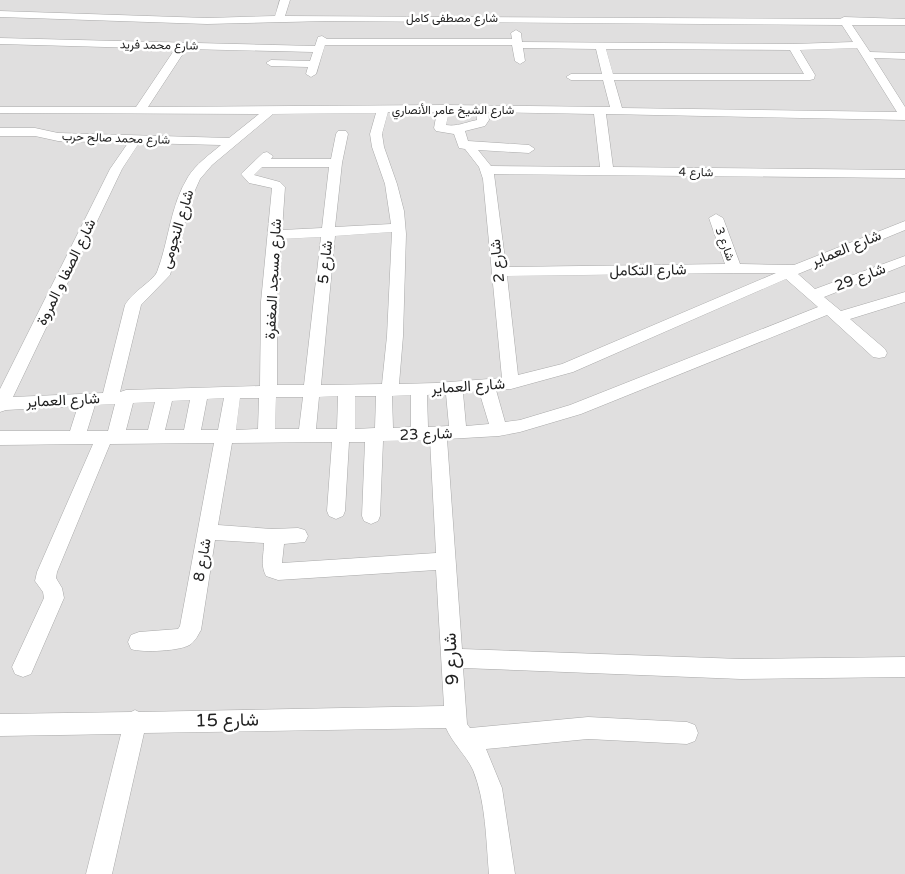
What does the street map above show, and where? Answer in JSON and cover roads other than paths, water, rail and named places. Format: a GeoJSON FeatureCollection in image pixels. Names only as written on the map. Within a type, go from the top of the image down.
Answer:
{"type":"FeatureCollection","features":[{"type":"Feature","properties":{"kind":"street"},"geometry":{"type":"LineString","coordinates":[[279,18],[285,0]]}},
{"type":"Feature","properties":{"kind":"street","name":"شارع مصطفى كامل"},"geometry":{"type":"LineString","coordinates":[[0,14],[207,21],[279,18],[514,18],[905,22]]}},
{"type":"Feature","properties":{"kind":"street"},"geometry":{"type":"LineString","coordinates":[[66,43],[89,17]]}},
{"type":"Feature","properties":{"kind":"street"},"geometry":{"type":"LineString","coordinates":[[271,63],[313,69],[328,18]]}},
{"type":"Feature","properties":{"kind":"street"},"geometry":{"type":"LineString","coordinates":[[514,18],[520,61]]}},
{"type":"Feature","properties":{"kind":"street"},"geometry":{"type":"LineString","coordinates":[[844,20],[905,116]]}},
{"type":"Feature","properties":{"kind":"street","name":"شارع محمد فريد"},"geometry":{"type":"LineString","coordinates":[[0,41],[183,45],[517,43],[600,45],[860,45]]}},
{"type":"Feature","properties":{"kind":"street"},"geometry":{"type":"LineString","coordinates":[[140,110],[183,45]]}},
{"type":"Feature","properties":{"kind":"street"},"geometry":{"type":"LineString","coordinates":[[600,45],[617,112]]}},
{"type":"Feature","properties":{"kind":"street"},"geometry":{"type":"LineString","coordinates":[[572,77],[810,77],[793,46]]}},
{"type":"Feature","properties":{"kind":"street"},"geometry":{"type":"LineString","coordinates":[[867,55],[905,56]]}},
{"type":"Feature","properties":{"kind":"street"},"geometry":{"type":"LineString","coordinates":[[444,108],[440,128],[458,130],[481,123],[483,120],[482,110]]}},
{"type":"Feature","properties":{"kind":"street","name":"شارع الشيخ عامر الأنصاري"},"geometry":{"type":"LineString","coordinates":[[0,110],[270,111],[444,108],[905,116]]}},
{"type":"Feature","properties":{"kind":"street"},"geometry":{"type":"LineString","coordinates":[[371,516],[397,292],[398,228],[395,202],[378,147],[376,134],[383,109]]}},
{"type":"Feature","properties":{"kind":"street"},"geometry":{"type":"LineString","coordinates":[[44,134],[62,110]]}},
{"type":"Feature","properties":{"kind":"street","name":"شارع النجومى"},"geometry":{"type":"LineString","coordinates":[[23,667],[54,598],[52,588],[45,581],[47,572],[109,438],[118,397],[133,305],[139,296],[155,284],[163,275],[189,187],[208,162],[270,111]]}},
{"type":"Feature","properties":{"kind":"street"},"geometry":{"type":"LineString","coordinates":[[600,112],[607,171]]}},
{"type":"Feature","properties":{"kind":"street","name":"شارع 2"},"geometry":{"type":"LineString","coordinates":[[458,130],[461,144],[468,145],[486,170],[510,383]]}},
{"type":"Feature","properties":{"kind":"street","name":"شارع محمد صالح حرب"},"geometry":{"type":"LineString","coordinates":[[0,132],[26,132],[58,137],[232,142]]}},
{"type":"Feature","properties":{"kind":"street","name":"شارع 5"},"geometry":{"type":"LineString","coordinates":[[307,436],[328,232],[336,163],[342,134]]}},
{"type":"Feature","properties":{"kind":"street","name":"شارع الصفا و المروة"},"geometry":{"type":"LineString","coordinates":[[0,404],[116,169],[136,139]]}},
{"type":"Feature","properties":{"kind":"street"},"geometry":{"type":"LineString","coordinates":[[468,145],[529,148]]}},
{"type":"Feature","properties":{"kind":"street","name":"شارع مسجد المغفرة"},"geometry":{"type":"LineString","coordinates":[[266,436],[269,392],[269,302],[279,185],[251,179],[247,176],[248,172],[263,159],[336,163]]}},
{"type":"Feature","properties":{"kind":"street","name":"شارع 4"},"geometry":{"type":"LineString","coordinates":[[486,170],[905,174]]}},
{"type":"Feature","properties":{"kind":"street","name":"شارع 3"},"geometry":{"type":"LineString","coordinates":[[716,218],[734,269]]}},
{"type":"Feature","properties":{"kind":"street","name":"شارع العماير"},"geometry":{"type":"LineString","coordinates":[[0,404],[233,392],[454,389],[510,383],[576,365],[793,270],[905,225]]}},
{"type":"Feature","properties":{"kind":"street"},"geometry":{"type":"LineString","coordinates":[[275,235],[398,228]]}},
{"type":"Feature","properties":{"kind":"street","name":"شارع 29"},"geometry":{"type":"LineString","coordinates":[[814,294],[905,260]]}},
{"type":"Feature","properties":{"kind":"street"},"geometry":{"type":"LineString","coordinates":[[793,270],[814,294],[879,352]]}},
{"type":"Feature","properties":{"kind":"street","name":"شارع التكامل"},"geometry":{"type":"LineString","coordinates":[[498,272],[793,270]]}},
{"type":"Feature","properties":{"kind":"street","name":"شارع 23"},"geometry":{"type":"LineString","coordinates":[[0,438],[344,436],[499,430],[575,410],[835,312],[905,297]]}},
{"type":"Feature","properties":{"kind":"street"},"geometry":{"type":"LineString","coordinates":[[486,386],[499,430]]}},
{"type":"Feature","properties":{"kind":"street"},"geometry":{"type":"LineString","coordinates":[[439,433],[454,389]]}},
{"type":"Feature","properties":{"kind":"street"},"geometry":{"type":"LineString","coordinates":[[336,510],[347,390]]}},
{"type":"Feature","properties":{"kind":"street"},"geometry":{"type":"LineString","coordinates":[[419,390],[439,433]]}},
{"type":"Feature","properties":{"kind":"street","name":"شارع 8"},"geometry":{"type":"LineString","coordinates":[[139,642],[178,639],[187,635],[190,630],[233,392]]}},
{"type":"Feature","properties":{"kind":"street"},"geometry":{"type":"LineString","coordinates":[[191,437],[200,394]]}},
{"type":"Feature","properties":{"kind":"street"},"geometry":{"type":"LineString","coordinates":[[155,438],[164,395]]}},
{"type":"Feature","properties":{"kind":"street"},"geometry":{"type":"LineString","coordinates":[[76,438],[89,398]]}},
{"type":"Feature","properties":{"kind":"street","name":"شارع 9"},"geometry":{"type":"LineString","coordinates":[[439,433],[456,725],[464,740],[477,755],[487,780],[502,874]]}},
{"type":"Feature","properties":{"kind":"street"},"geometry":{"type":"LineString","coordinates":[[207,532],[269,535],[272,537],[298,536]]}},
{"type":"Feature","properties":{"kind":"street"},"geometry":{"type":"LineString","coordinates":[[272,537],[274,543],[271,568],[278,572],[446,561]]}},
{"type":"Feature","properties":{"kind":"street"},"geometry":{"type":"LineString","coordinates":[[451,658],[741,669],[905,667]]}},
{"type":"Feature","properties":{"kind":"street","name":"شارع 15"},"geometry":{"type":"LineString","coordinates":[[0,725],[135,721],[455,717]]}},
{"type":"Feature","properties":{"kind":"street"},"geometry":{"type":"LineString","coordinates":[[99,874],[135,721]]}},
{"type":"Feature","properties":{"kind":"street"},"geometry":{"type":"LineString","coordinates":[[464,740],[588,728],[687,734]]}}]}
